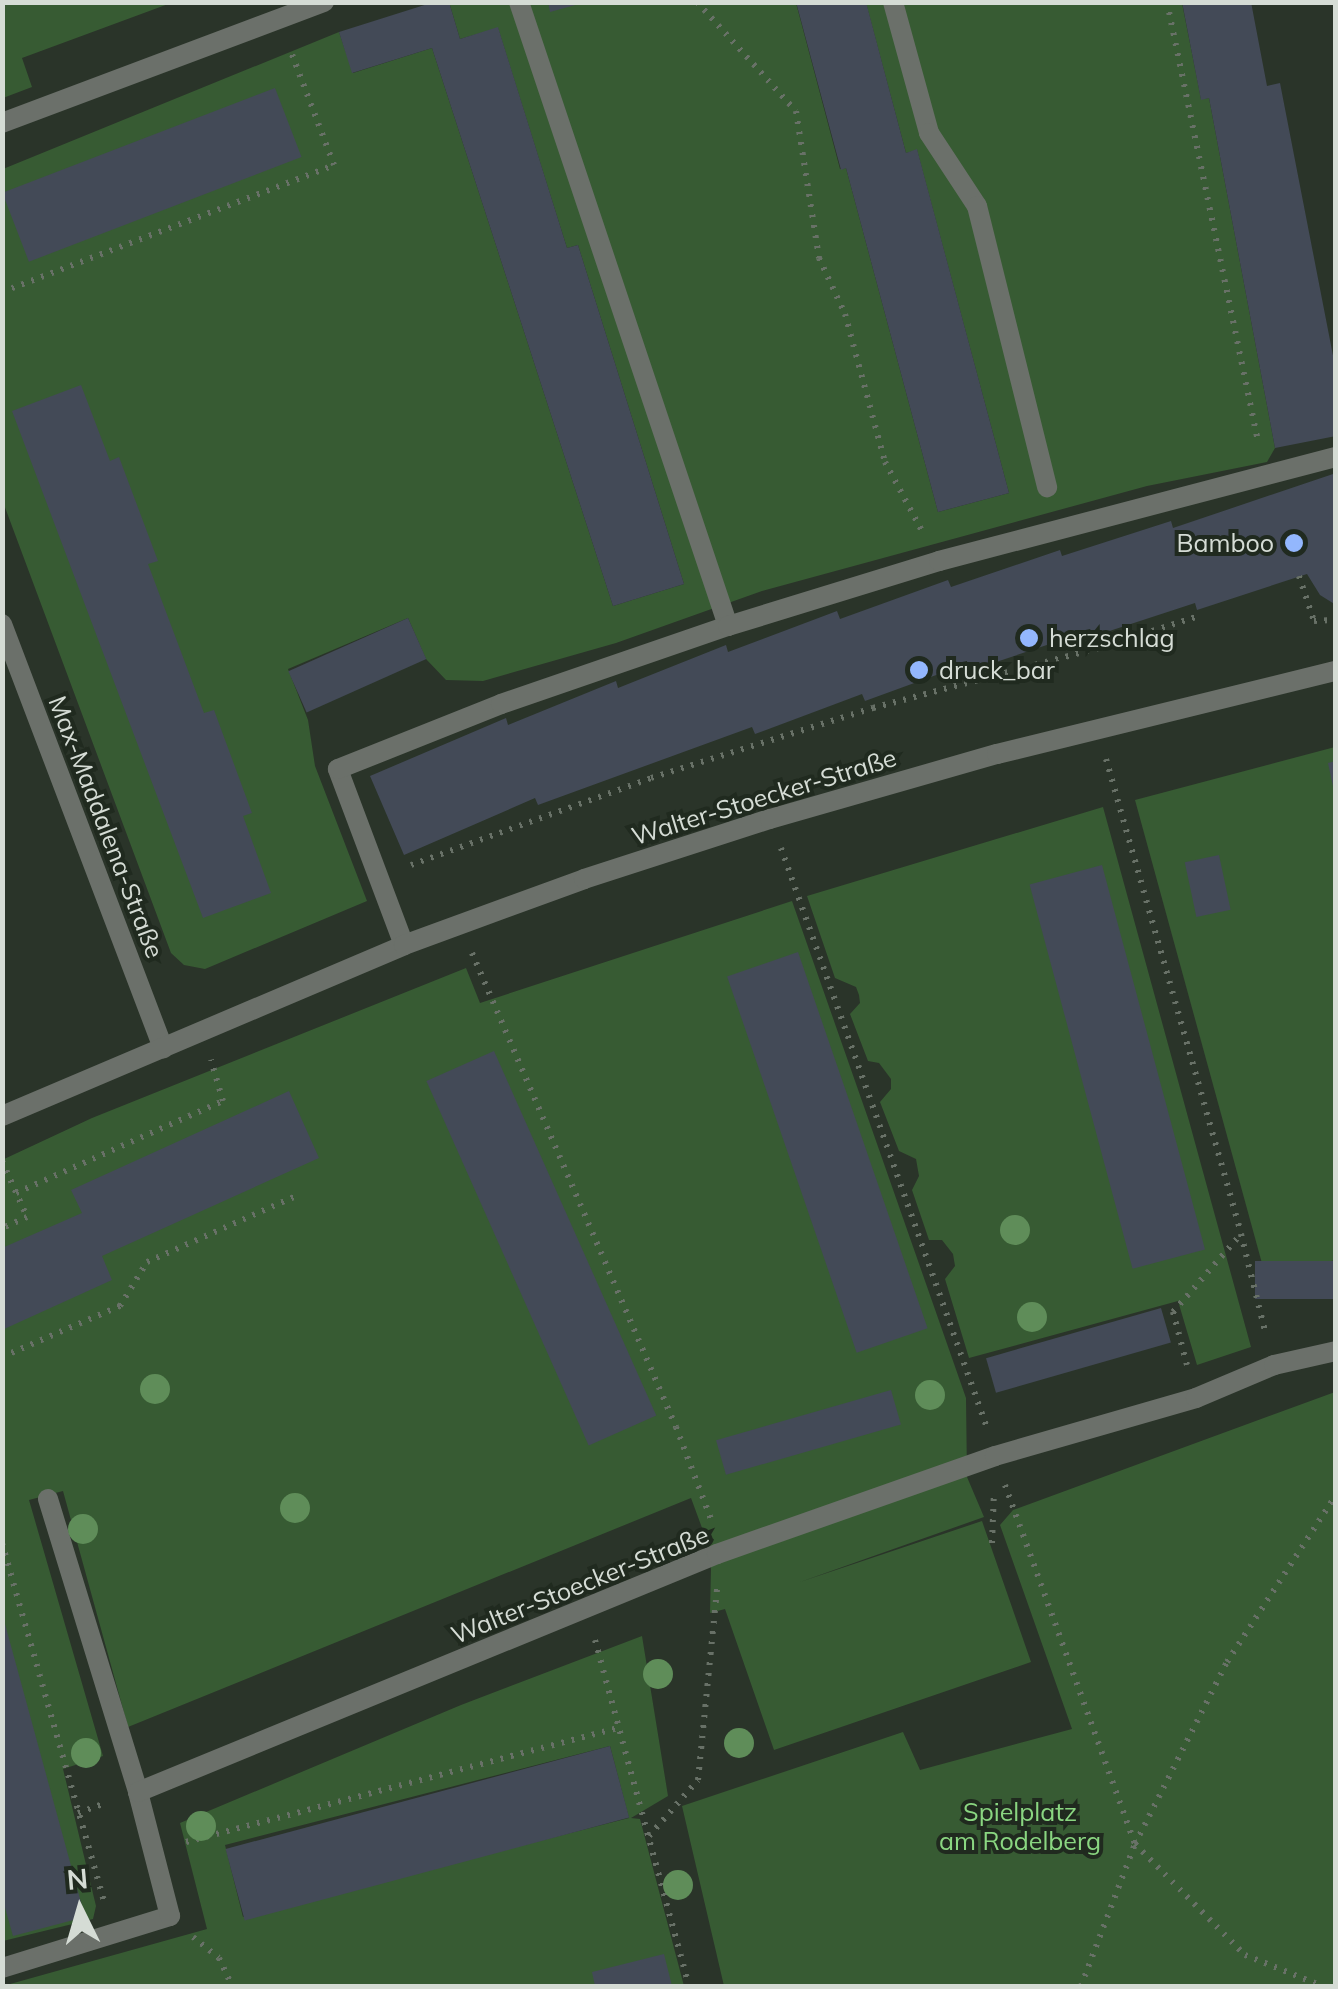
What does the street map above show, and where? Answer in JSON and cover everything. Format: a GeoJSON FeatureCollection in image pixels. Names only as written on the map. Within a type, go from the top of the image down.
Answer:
{"type":"FeatureCollection","features":[{"type":"Feature","properties":{"kind":"street"},"geometry":{"type":"LineString","coordinates":[[2,123],[324,2]]}},
{"type":"Feature","properties":{"kind":"street"},"geometry":{"type":"LineString","coordinates":[[519,2],[728,626]]}},
{"type":"Feature","properties":{"kind":"street"},"geometry":{"type":"LineString","coordinates":[[893,2],[929,133],[976,206],[1047,487]]}},
{"type":"Feature","properties":{"kind":"street"},"geometry":{"type":"LineString","coordinates":[[404,945],[338,769],[502,704],[728,626],[939,561],[1336,456]]}},
{"type":"Feature","properties":{"kind":"street","name":"Max-Maddalena-Straße"},"geometry":{"type":"LineString","coordinates":[[2,624],[163,1048]]}},
{"type":"Feature","properties":{"kind":"street","name":"Walter-Stoecker-Straße"},"geometry":{"type":"LineString","coordinates":[[2,1116],[404,945],[770,819],[1098,729],[1336,670]]}},
{"type":"Feature","properties":{"kind":"street","name":"Walter-Stoecker-Straße"},"geometry":{"type":"LineString","coordinates":[[138,1792],[718,1554],[996,1456],[1196,1398],[1274,1365],[1336,1351]]}},
{"type":"Feature","properties":{"kind":"street"},"geometry":{"type":"LineString","coordinates":[[2,1968],[170,1916],[138,1792],[48,1499]]}},
{"type":"Feature","properties":{"kind":"path"},"geometry":{"type":"LineString","coordinates":[[697,2],[796,112],[819,258],[845,314],[884,462],[939,561]]}},
{"type":"Feature","properties":{"kind":"path"},"geometry":{"type":"LineString","coordinates":[[1168,2],[1264,475]]}},
{"type":"Feature","properties":{"kind":"path"},"geometry":{"type":"LineString","coordinates":[[2,292],[334,165],[288,44]]}},
{"type":"Feature","properties":{"kind":"path"},"geometry":{"type":"LineString","coordinates":[[1299,576],[1314,620],[1336,620]]}},
{"type":"Feature","properties":{"kind":"path"},"geometry":{"type":"LineString","coordinates":[[380,880],[407,866],[652,778],[873,708],[1102,647],[1196,616]]}},
{"type":"Feature","properties":{"kind":"path"},"geometry":{"type":"LineString","coordinates":[[1098,729],[1242,1234],[1274,1365]]}},
{"type":"Feature","properties":{"kind":"path"},"geometry":{"type":"LineString","coordinates":[[770,819],[1135,1844],[1245,1955],[1322,1986]]}},
{"type":"Feature","properties":{"kind":"path"},"geometry":{"type":"LineString","coordinates":[[460,924],[676,1427],[712,1522],[718,1554],[716,1618],[698,1780],[649,1836]]}},
{"type":"Feature","properties":{"kind":"path"},"geometry":{"type":"LineString","coordinates":[[16,1193],[223,1102],[211,1058]]}},
{"type":"Feature","properties":{"kind":"path"},"geometry":{"type":"LineString","coordinates":[[2,1160],[27,1218],[2,1228]]}},
{"type":"Feature","properties":{"kind":"path"},"geometry":{"type":"LineString","coordinates":[[2,1357],[120,1306],[146,1262],[298,1195]]}},
{"type":"Feature","properties":{"kind":"path"},"geometry":{"type":"LineString","coordinates":[[1196,1398],[1173,1312],[1242,1234]]}},
{"type":"Feature","properties":{"kind":"path"},"geometry":{"type":"LineString","coordinates":[[992,1543],[996,1456]]}},
{"type":"Feature","properties":{"kind":"path"},"geometry":{"type":"LineString","coordinates":[[1081,1986],[1135,1844],[1227,1662],[1336,1495]]}},
{"type":"Feature","properties":{"kind":"path"},"geometry":{"type":"LineString","coordinates":[[2,1543],[106,1910]]}},
{"type":"Feature","properties":{"kind":"path"},"geometry":{"type":"LineString","coordinates":[[586,1610],[689,1986]]}},
{"type":"Feature","properties":{"kind":"path"},"geometry":{"type":"LineString","coordinates":[[176,1844],[620,1726]]}},
{"type":"Feature","properties":{"kind":"path"},"geometry":{"type":"LineString","coordinates":[[170,1916],[219,1958],[232,1986]]}},
{"type":"Feature","properties":{"kind":"green space"},"geometry":{"type":"Polygon","coordinates":[[[3,2],[171,3],[22,58],[32,87],[3,98],[3,2]]]}},
{"type":"Feature","properties":{"kind":"green space"},"geometry":{"type":"Polygon","coordinates":[[[449,2],[548,3],[551,11],[582,2],[796,3],[840,169],[846,168],[938,512],[1009,493],[917,150],[906,153],[866,3],[1182,3],[1201,99],[1209,98],[1275,448],[1267,462],[1147,486],[762,591],[616,643],[483,681],[446,680],[426,659],[408,618],[288,669],[308,720],[315,766],[367,901],[205,969],[184,965],[171,953],[3,502],[3,169],[339,32],[353,73],[432,48],[613,606],[684,584],[578,245],[567,248],[498,28],[460,39],[449,2]]]}},
{"type":"Feature","properties":{"kind":"green space"},"geometry":{"type":"Polygon","coordinates":[[[1335,747],[1335,1260],[1266,1278],[1135,800],[1335,747]]]}},
{"type":"Feature","properties":{"kind":"green space"},"geometry":{"type":"Polygon","coordinates":[[[1103,807],[1251,1347],[1197,1365],[1178,1301],[969,1358],[945,1279],[955,1266],[953,1254],[942,1240],[929,1240],[912,1190],[919,1176],[916,1159],[899,1151],[880,1102],[891,1089],[891,1079],[879,1063],[868,1061],[850,1014],[860,1003],[859,995],[856,987],[835,978],[807,896],[1103,807]]]}},
{"type":"Feature","properties":{"kind":"green space"},"geometry":{"type":"Polygon","coordinates":[[[792,901],[966,1398],[967,1477],[984,1517],[800,1582],[982,1521],[1031,1662],[774,1750],[725,1609],[710,1613],[711,1568],[705,1536],[691,1498],[128,1727],[63,1491],[29,1500],[103,1756],[63,1769],[96,1906],[93,1919],[3,1941],[2,1160],[92,1118],[466,968],[480,1003],[792,901]]]}},
{"type":"Feature","properties":{"kind":"green space","name":"Spielplatz am Rodelberg"},"geometry":{"type":"Polygon","coordinates":[[[1335,1392],[1335,1986],[724,1986],[682,1806],[903,1732],[920,1770],[1072,1729],[1000,1525],[1013,1510],[1335,1392]]]}},
{"type":"Feature","properties":{"kind":"green space"},"geometry":{"type":"Polygon","coordinates":[[[642,1636],[668,1796],[631,1818],[640,1819],[684,1986],[3,1986],[207,1929],[180,1823],[461,1705],[642,1636]],[[610,1746],[225,1845],[243,1917],[629,1818],[610,1746]]]}},
{"type":"Feature","properties":{"kind":"building"},"geometry":{"type":"Polygon","coordinates":[[[434,2],[449,2],[460,39],[498,27],[567,248],[578,245],[684,584],[613,606],[432,48],[352,73],[339,32],[434,2]]]}},
{"type":"Feature","properties":{"kind":"building"},"geometry":{"type":"Polygon","coordinates":[[[548,2],[578,2],[579,4],[550,12],[548,2]]]}},
{"type":"Feature","properties":{"kind":"building"},"geometry":{"type":"Polygon","coordinates":[[[796,2],[866,2],[906,153],[917,149],[1009,493],[938,512],[846,168],[841,170],[796,2]]]}},
{"type":"Feature","properties":{"kind":"building"},"geometry":{"type":"Polygon","coordinates":[[[1182,2],[1251,2],[1267,86],[1280,83],[1336,371],[1336,436],[1275,448],[1209,98],[1201,100],[1182,2]]]}},
{"type":"Feature","properties":{"kind":"building"},"geometry":{"type":"Polygon","coordinates":[[[275,88],[302,157],[29,262],[2,193],[275,88]]]}},
{"type":"Feature","properties":{"kind":"building"},"geometry":{"type":"Polygon","coordinates":[[[81,385],[110,461],[119,457],[158,561],[148,564],[204,713],[214,710],[252,813],[243,816],[271,893],[203,918],[12,411],[81,385]]]}},
{"type":"Feature","properties":{"kind":"building"},"geometry":{"type":"Polygon","coordinates":[[[1336,473],[1336,605],[1320,595],[1307,574],[1197,610],[1195,603],[1085,639],[1083,633],[975,669],[972,662],[865,701],[862,694],[755,734],[752,727],[538,805],[535,798],[404,855],[370,776],[506,718],[508,725],[616,681],[618,688],[726,645],[728,652],[837,611],[840,619],[948,580],[951,587],[1060,550],[1062,556],[1171,521],[1173,528],[1336,473]]]}},
{"type":"Feature","properties":{"kind":"building"},"geometry":{"type":"Polygon","coordinates":[[[408,618],[426,659],[307,712],[288,671],[408,618]]]}},
{"type":"Feature","properties":{"kind":"building"},"geometry":{"type":"Polygon","coordinates":[[[1336,761],[1336,791],[1334,791],[1328,763],[1336,761]]]}},
{"type":"Feature","properties":{"kind":"building"},"geometry":{"type":"Polygon","coordinates":[[[1219,855],[1231,910],[1196,917],[1185,862],[1219,855]]]}},
{"type":"Feature","properties":{"kind":"building"},"geometry":{"type":"Polygon","coordinates":[[[1102,865],[1205,1249],[1133,1269],[1030,884],[1102,865]]]}},
{"type":"Feature","properties":{"kind":"building"},"geometry":{"type":"Polygon","coordinates":[[[798,952],[928,1328],[857,1353],[727,976],[798,952]]]}},
{"type":"Feature","properties":{"kind":"building"},"geometry":{"type":"Polygon","coordinates":[[[494,1051],[656,1416],[589,1446],[426,1081],[494,1051]]]}},
{"type":"Feature","properties":{"kind":"building"},"geometry":{"type":"Polygon","coordinates":[[[289,1091],[319,1158],[102,1256],[112,1280],[2,1330],[2,1248],[82,1213],[71,1190],[289,1091]]]}},
{"type":"Feature","properties":{"kind":"building"},"geometry":{"type":"Polygon","coordinates":[[[1255,1261],[1336,1261],[1336,1299],[1255,1299],[1255,1261]]]}},
{"type":"Feature","properties":{"kind":"building"},"geometry":{"type":"Polygon","coordinates":[[[1161,1308],[1171,1343],[996,1393],[986,1358],[1161,1308]]]}},
{"type":"Feature","properties":{"kind":"building"},"geometry":{"type":"Polygon","coordinates":[[[891,1390],[901,1425],[726,1475],[716,1440],[891,1390]]]}},
{"type":"Feature","properties":{"kind":"building"},"geometry":{"type":"Polygon","coordinates":[[[2,1613],[85,1917],[13,1936],[2,1897],[2,1613]]]}},
{"type":"Feature","properties":{"kind":"building"},"geometry":{"type":"Polygon","coordinates":[[[610,1746],[629,1817],[245,1920],[226,1849],[610,1746]]]}},
{"type":"Feature","properties":{"kind":"building"},"geometry":{"type":"Polygon","coordinates":[[[664,1954],[672,1986],[595,1986],[592,1972],[664,1954]]]}},
{"type":"Feature","properties":{"kind":"place","name":"Bamboo"},"geometry":{"type":"Point","coordinates":[1294,543]}},
{"type":"Feature","properties":{"kind":"place","name":"herzschlag"},"geometry":{"type":"Point","coordinates":[1029,638]}},
{"type":"Feature","properties":{"kind":"place","name":"druck_bar"},"geometry":{"type":"Point","coordinates":[919,670]}}]}
